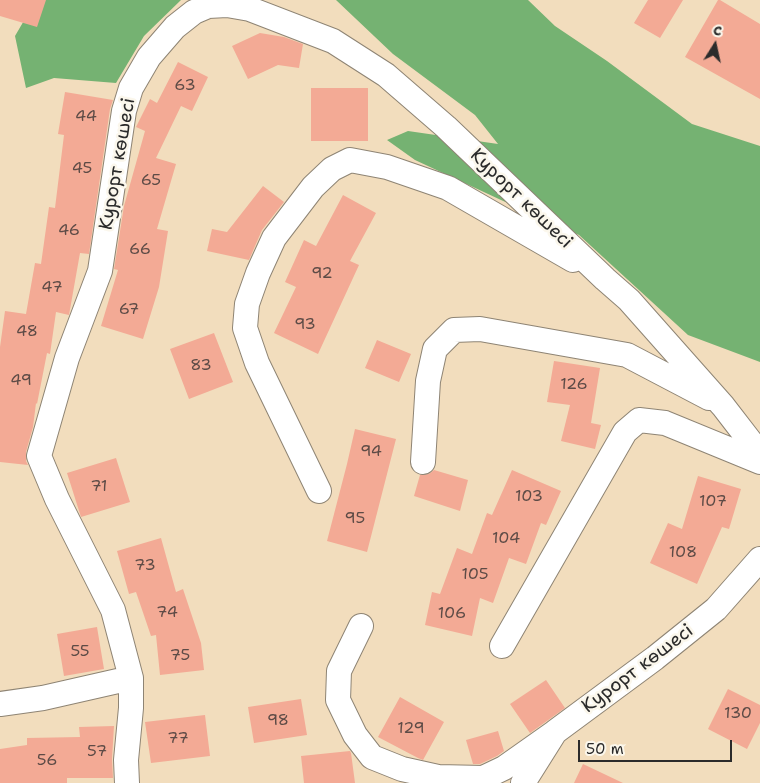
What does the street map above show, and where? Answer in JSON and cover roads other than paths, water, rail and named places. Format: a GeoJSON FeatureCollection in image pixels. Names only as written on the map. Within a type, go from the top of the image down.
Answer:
{"type":"FeatureCollection","features":[{"type":"Feature","properties":{"kind":"street","name":"Курорт көшесі"},"geometry":{"type":"LineString","coordinates":[[127,783],[126,760],[131,708],[131,678],[114,610],[57,499],[39,456],[67,358],[100,271],[124,112],[131,88],[149,56],[175,27],[194,12],[208,6],[227,5],[250,9],[333,41],[386,76],[446,127],[629,300],[723,406],[760,454]]}},
{"type":"Feature","properties":{"kind":"street"},"geometry":{"type":"LineString","coordinates":[[319,491],[257,363],[244,328],[247,304],[258,273],[274,238],[313,187],[332,169],[350,160],[387,167],[448,188],[605,279]]}},
{"type":"Feature","properties":{"kind":"street"},"geometry":{"type":"LineString","coordinates":[[423,462],[428,381],[433,357],[435,349],[454,330],[480,329],[627,355],[723,406]]}},
{"type":"Feature","properties":{"kind":"street"},"geometry":{"type":"LineString","coordinates":[[502,646],[626,432],[639,420],[665,423],[760,462]]}},
{"type":"Feature","properties":{"kind":"street","name":"Курорт көшесі"},"geometry":{"type":"LineString","coordinates":[[523,783],[555,732],[655,658],[716,609],[760,560]]}},
{"type":"Feature","properties":{"kind":"street"},"geometry":{"type":"LineString","coordinates":[[361,626],[339,671],[338,700],[355,735],[372,757],[402,770],[438,777],[483,778],[504,768],[555,732]]}},
{"type":"Feature","properties":{"kind":"street"},"geometry":{"type":"LineString","coordinates":[[0,704],[43,698],[131,678]]}}]}
